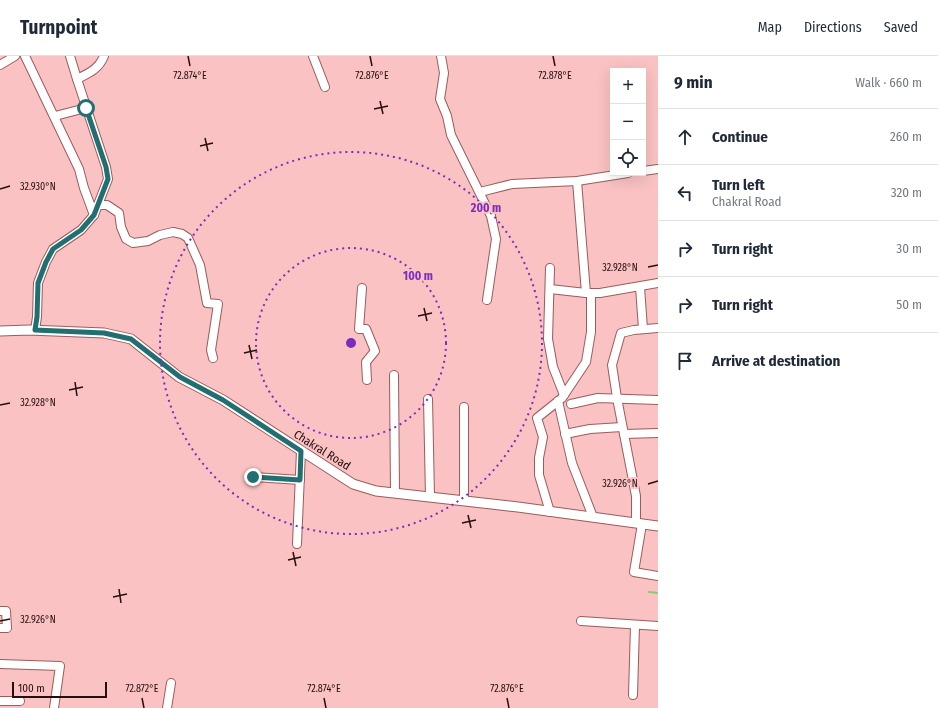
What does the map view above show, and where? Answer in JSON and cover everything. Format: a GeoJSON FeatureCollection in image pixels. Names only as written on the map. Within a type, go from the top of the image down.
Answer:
{"type":"FeatureCollection","features":[{"type":"Feature","properties":{"kind":"street"},"geometry":{"type":"LineString","coordinates":[[0,65],[15,56]]}},
{"type":"Feature","properties":{"kind":"street"},"geometry":{"type":"LineString","coordinates":[[25,56],[79,169],[94,215]]}},
{"type":"Feature","properties":{"kind":"street"},"geometry":{"type":"LineString","coordinates":[[35,330],[38,283],[46,262],[53,249],[81,230],[94,215],[108,179],[106,167],[76,80],[70,56]]}},
{"type":"Feature","properties":{"kind":"street"},"geometry":{"type":"LineString","coordinates":[[76,80],[99,66],[104,56]]}},
{"type":"Feature","properties":{"kind":"street"},"geometry":{"type":"LineString","coordinates":[[314,56],[325,87]]}},
{"type":"Feature","properties":{"kind":"street"},"geometry":{"type":"LineString","coordinates":[[441,56],[444,73],[440,99],[447,116],[451,135],[491,216],[496,239],[486,300]]}},
{"type":"Feature","properties":{"kind":"street"},"geometry":{"type":"LineString","coordinates":[[55,116],[86,108]]}},
{"type":"Feature","properties":{"kind":"street"},"geometry":{"type":"LineString","coordinates":[[646,170],[658,168]]}},
{"type":"Feature","properties":{"kind":"street"},"geometry":{"type":"LineString","coordinates":[[480,192],[512,184],[577,181],[610,176]]}},
{"type":"Feature","properties":{"kind":"street"},"geometry":{"type":"LineString","coordinates":[[550,512],[539,475],[539,458],[543,437],[537,418],[564,395],[586,362],[591,332],[589,293],[577,181]]}},
{"type":"Feature","properties":{"kind":"street"},"geometry":{"type":"LineString","coordinates":[[98,204],[107,205],[119,213],[121,227],[126,239],[133,243],[148,241],[160,235],[173,232],[182,234],[188,238],[200,265],[207,303],[218,304],[211,350],[213,358]]}},
{"type":"Feature","properties":{"kind":"street"},"geometry":{"type":"LineString","coordinates":[[550,268],[548,339],[553,367],[564,395]]}},
{"type":"Feature","properties":{"kind":"street"},"geometry":{"type":"LineString","coordinates":[[550,289],[589,293],[606,292],[658,283]]}},
{"type":"Feature","properties":{"kind":"street"},"geometry":{"type":"LineString","coordinates":[[640,287],[643,329]]}},
{"type":"Feature","properties":{"kind":"street"},"geometry":{"type":"LineString","coordinates":[[362,288],[360,329],[366,329],[375,351],[366,362],[367,380]]}},
{"type":"Feature","properties":{"kind":"street"},"geometry":{"type":"LineString","coordinates":[[658,328],[621,333],[612,365],[636,496],[639,524],[634,572],[658,576]]}},
{"type":"Feature","properties":{"kind":"street","name":"Chakral Road"},"geometry":{"type":"LineString","coordinates":[[0,331],[35,330],[104,333],[131,339],[180,377],[223,400],[353,484],[376,491],[658,526]]}},
{"type":"Feature","properties":{"kind":"street"},"geometry":{"type":"LineString","coordinates":[[394,376],[395,493]]}},
{"type":"Feature","properties":{"kind":"street"},"geometry":{"type":"LineString","coordinates":[[571,404],[598,398],[658,400]]}},
{"type":"Feature","properties":{"kind":"street"},"geometry":{"type":"LineString","coordinates":[[428,399],[430,497]]}},
{"type":"Feature","properties":{"kind":"street"},"geometry":{"type":"LineString","coordinates":[[558,401],[572,463],[593,518]]}},
{"type":"Feature","properties":{"kind":"street"},"geometry":{"type":"LineString","coordinates":[[464,407],[464,501]]}},
{"type":"Feature","properties":{"kind":"street"},"geometry":{"type":"LineString","coordinates":[[565,434],[590,429],[658,433]]}},
{"type":"Feature","properties":{"kind":"street"},"geometry":{"type":"LineString","coordinates":[[297,544],[301,451]]}},
{"type":"Feature","properties":{"kind":"street"},"geometry":{"type":"LineString","coordinates":[[253,477],[300,480]]}},
{"type":"Feature","properties":{"kind":"street"},"geometry":{"type":"LineString","coordinates":[[0,611],[6,611],[7,628],[0,628]]}},
{"type":"Feature","properties":{"kind":"street"},"geometry":{"type":"LineString","coordinates":[[581,621],[658,626]]}},
{"type":"Feature","properties":{"kind":"street"},"geometry":{"type":"LineString","coordinates":[[633,695],[635,625]]}},
{"type":"Feature","properties":{"kind":"street"},"geometry":{"type":"LineString","coordinates":[[0,664],[60,666],[54,708]]}},
{"type":"Feature","properties":{"kind":"street"},"geometry":{"type":"LineString","coordinates":[[167,708],[171,683]]}},
{"type":"Feature","properties":{"kind":"street"},"geometry":{"type":"LineString","coordinates":[[0,701],[20,701]]}},
{"type":"Feature","properties":{"kind":"waterway"},"geometry":{"type":"LineString","coordinates":[[649,592],[658,593]]}},
{"type":"Feature","properties":{"kind":"route"},"geometry":{"type":"LineString","coordinates":[[86,108],[106,167],[108,179],[94,215],[81,230],[53,249],[46,262],[38,283],[35,330],[104,333],[131,339],[180,377],[223,400],[301,451],[300,480],[253,477]]}}]}
